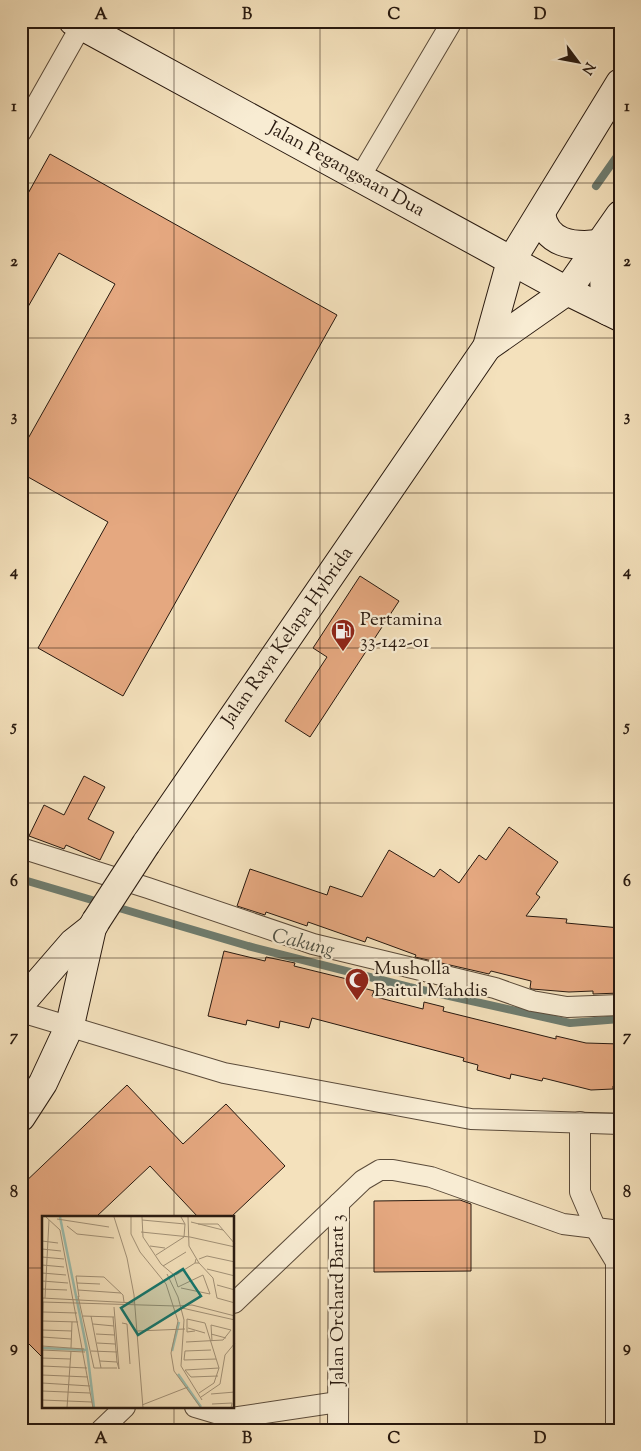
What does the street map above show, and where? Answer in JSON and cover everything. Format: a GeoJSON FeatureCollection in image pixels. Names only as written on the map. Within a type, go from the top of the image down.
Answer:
{"type":"FeatureCollection","features":[{"type":"Feature","properties":{"kind":"main road","name":"Jalan Pegangsaan Dua"},"geometry":{"type":"LineString","coordinates":[[77,23],[567,292],[614,314]]}},
{"type":"Feature","properties":{"kind":"main road","name":"Jalan Raya Kelapa Hybrida"},"geometry":{"type":"LineString","coordinates":[[94,925],[146,844],[488,347],[511,261],[542,214],[620,83]]}},
{"type":"Feature","properties":{"kind":"main road"},"geometry":{"type":"LineString","coordinates":[[542,214],[546,229],[559,240],[578,247],[599,244]]}},
{"type":"Feature","properties":{"kind":"main road","name":"Jalan Raya Kelapa Hybrida"},"geometry":{"type":"LineString","coordinates":[[488,347],[567,292],[620,216]]}},
{"type":"Feature","properties":{"kind":"main road"},"geometry":{"type":"LineString","coordinates":[[614,314],[604,292],[604,272],[608,249],[620,216]]}},
{"type":"Feature","properties":{"kind":"main road"},"geometry":{"type":"LineString","coordinates":[[21,1003],[73,943],[94,925]]}},
{"type":"Feature","properties":{"kind":"main road"},"geometry":{"type":"LineString","coordinates":[[21,1117],[43,1083],[70,1025],[94,925]]}},
{"type":"Feature","properties":{"kind":"street"},"geometry":{"type":"LineString","coordinates":[[21,132],[77,23]]}},
{"type":"Feature","properties":{"kind":"street"},"geometry":{"type":"LineString","coordinates":[[360,177],[450,25]]}},
{"type":"Feature","properties":{"kind":"street"},"geometry":{"type":"LineString","coordinates":[[21,848],[148,888],[313,944],[495,988],[532,1001],[567,1007],[620,1005]]}},
{"type":"Feature","properties":{"kind":"street"},"geometry":{"type":"LineString","coordinates":[[21,1012],[233,1074],[471,1119],[620,1124]]}},
{"type":"Feature","properties":{"kind":"street"},"geometry":{"type":"LineString","coordinates":[[580,1122],[580,1192],[596,1229],[618,1257],[616,1430]]}},
{"type":"Feature","properties":{"kind":"street","name":"Jalan Orchard Barat 3"},"geometry":{"type":"LineString","coordinates":[[338,1430],[339,1203],[363,1180],[380,1170],[393,1170],[431,1177],[563,1224],[620,1231]]}},
{"type":"Feature","properties":{"kind":"street"},"geometry":{"type":"LineString","coordinates":[[235,1302],[339,1203]]}},
{"type":"Feature","properties":{"kind":"street"},"geometry":{"type":"LineString","coordinates":[[198,1408],[232,1418],[338,1402]]}},
{"type":"Feature","properties":{"kind":"street"},"geometry":{"type":"LineString","coordinates":[[101,1430],[124,1408]]}},
{"type":"Feature","properties":{"kind":"building"},"geometry":{"type":"Polygon","coordinates":[[[50,154],[337,315],[123,696],[38,648],[108,522],[21,473],[21,451],[115,284],[59,253],[21,319],[21,206],[50,154]]]}},
{"type":"Feature","properties":{"kind":"building","name":"Pertamina 33-142-01"},"geometry":{"type":"Polygon","coordinates":[[[360,576],[399,601],[310,737],[285,721],[327,657],[313,648],[360,576]]]}},
{"type":"Feature","properties":{"kind":"building"},"geometry":{"type":"Polygon","coordinates":[[[84,776],[105,787],[88,819],[114,832],[100,860],[66,845],[64,849],[29,836],[44,805],[64,815],[84,776]]]}},
{"type":"Feature","properties":{"kind":"building"},"geometry":{"type":"Polygon","coordinates":[[[509,827],[558,862],[536,894],[540,897],[526,916],[567,919],[566,923],[620,928],[620,993],[593,994],[593,991],[569,992],[532,989],[530,988],[531,981],[491,971],[489,974],[415,957],[416,955],[367,937],[365,942],[308,922],[307,926],[266,912],[265,915],[237,906],[250,869],[327,895],[330,886],[362,897],[389,850],[434,877],[440,869],[459,883],[479,855],[486,860],[509,827]]]}},
{"type":"Feature","properties":{"kind":"building"},"geometry":{"type":"Polygon","coordinates":[[[224,951],[265,961],[266,957],[295,963],[294,966],[347,979],[346,983],[374,991],[372,996],[423,1009],[424,1002],[444,1007],[443,1011],[556,1039],[556,1036],[586,1043],[620,1044],[620,1086],[613,1086],[613,1089],[591,1090],[543,1078],[542,1081],[511,1074],[510,1079],[477,1070],[478,1065],[463,1061],[464,1058],[312,1018],[309,1028],[280,1021],[279,1028],[247,1020],[246,1025],[208,1016],[224,951]]]}},
{"type":"Feature","properties":{"kind":"building"},"geometry":{"type":"Polygon","coordinates":[[[127,1085],[183,1144],[226,1104],[285,1166],[232,1216],[197,1216],[150,1166],[97,1216],[42,1216],[42,1357],[21,1336],[21,1186],[127,1085]]]}},
{"type":"Feature","properties":{"kind":"building"},"geometry":{"type":"Polygon","coordinates":[[[460,1200],[471,1204],[471,1271],[374,1272],[374,1201],[460,1200]]]}},
{"type":"Feature","properties":{"kind":"waterway"},"geometry":{"type":"LineString","coordinates":[[596,186],[620,152]]}},
{"type":"Feature","properties":{"kind":"waterway","name":"Cakung"},"geometry":{"type":"LineString","coordinates":[[21,869],[24,880],[248,946],[409,987],[570,1023],[620,1019]]}},
{"type":"Feature","properties":{"kind":"place","name":"Pertamina 33-142-01"},"geometry":{"type":"Point","coordinates":[343,652]}},
{"type":"Feature","properties":{"kind":"place","name":"Musholla Baitul Mahdis"},"geometry":{"type":"Point","coordinates":[357,1001]}}]}
